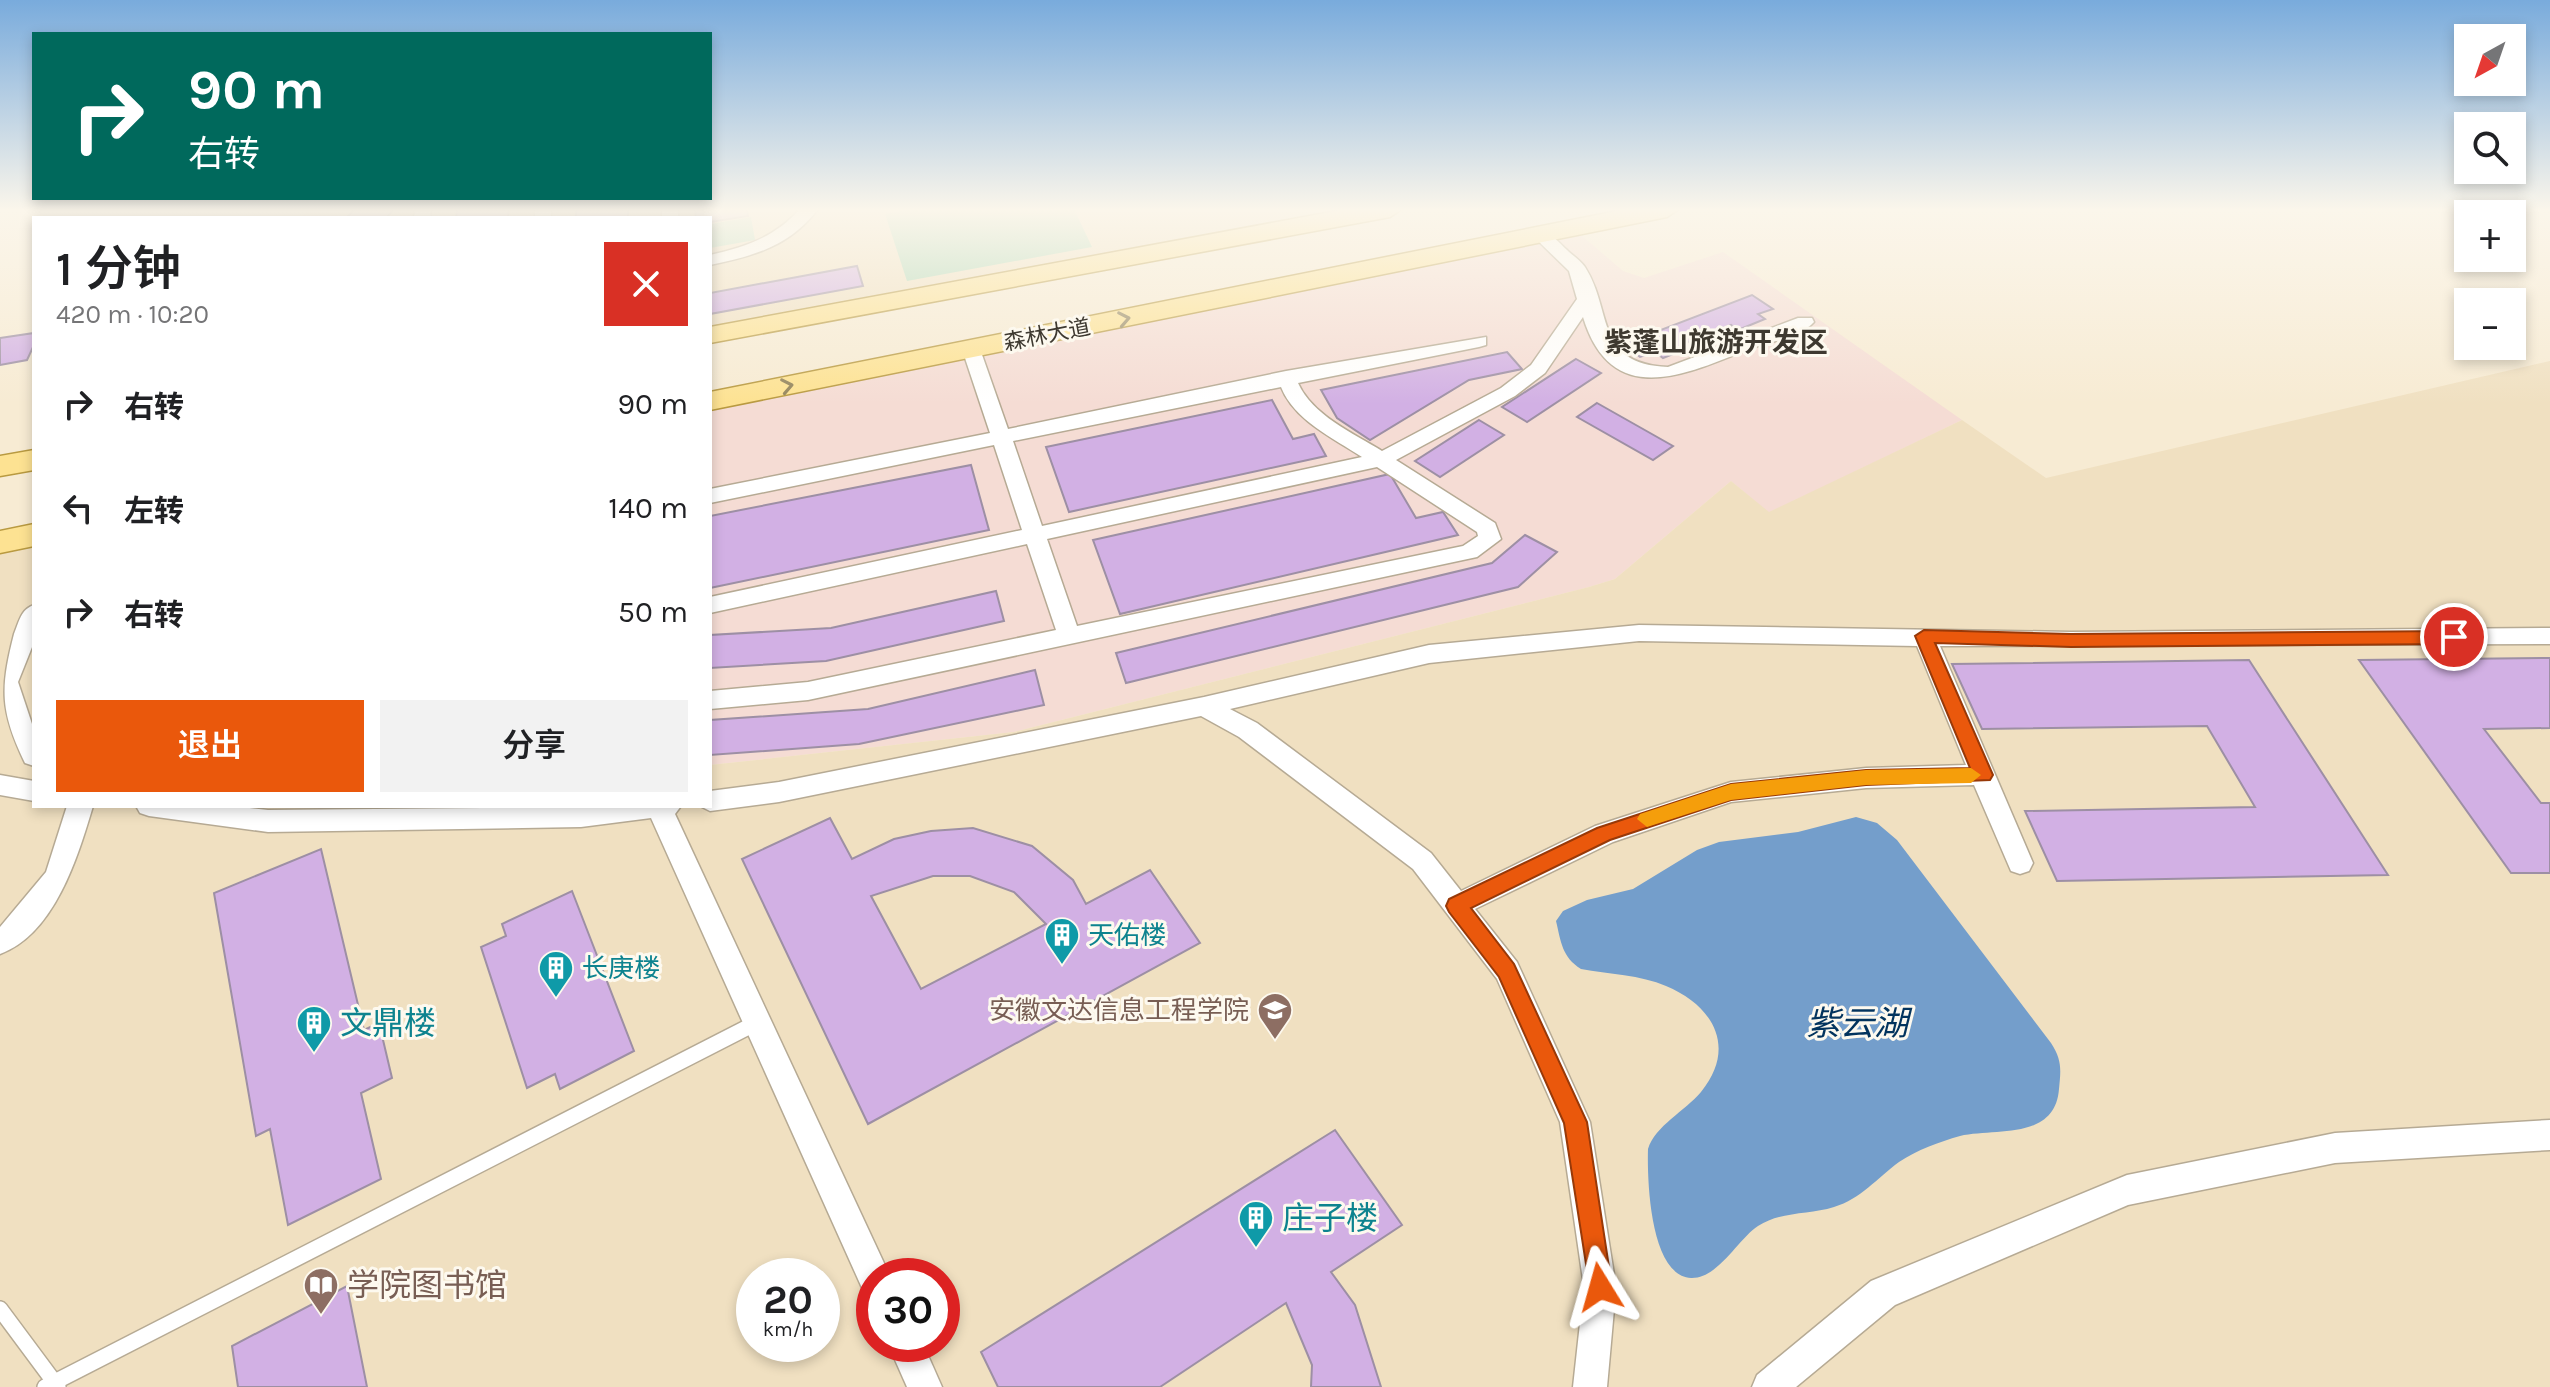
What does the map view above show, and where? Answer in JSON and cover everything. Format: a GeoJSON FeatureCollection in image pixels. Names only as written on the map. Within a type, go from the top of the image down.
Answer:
{"type":"FeatureCollection","features":[{"type":"Feature","properties":{"kind":"main road"},"geometry":{"type":"LineString","coordinates":[[712,335],[1041,274]]}},
{"type":"Feature","properties":{"kind":"main road","name":"森林大道"},"geometry":{"type":"LineString","coordinates":[[712,401],[1351,274]]}},
{"type":"Feature","properties":{"kind":"main road"},"geometry":{"type":"LineString","coordinates":[[0,466],[32,460]]}},
{"type":"Feature","properties":{"kind":"main road"},"geometry":{"type":"LineString","coordinates":[[0,542],[32,535]]}},
{"type":"Feature","properties":{"kind":"street"},"geometry":{"type":"LineString","coordinates":[[1579,274],[1598,336],[1620,361],[1642,372],[1670,373],[1805,322]]}},
{"type":"Feature","properties":{"kind":"street"},"geometry":{"type":"LineString","coordinates":[[712,605],[1382,459],[1508,392],[1538,369],[1588,297]]}},
{"type":"Feature","properties":{"kind":"street"},"geometry":{"type":"LineString","coordinates":[[712,496],[1286,377],[1479,341]]}},
{"type":"Feature","properties":{"kind":"street"},"geometry":{"type":"LineString","coordinates":[[971,349],[1069,636]]}},
{"type":"Feature","properties":{"kind":"street"},"geometry":{"type":"LineString","coordinates":[[712,700],[808,691],[1469,552],[1490,539],[1487,528],[1318,419],[1295,398],[1286,377]]}},
{"type":"Feature","properties":{"kind":"street"},"geometry":{"type":"LineString","coordinates":[[32,618],[3,689],[32,752]]}},
{"type":"Feature","properties":{"kind":"street"},"geometry":{"type":"LineString","coordinates":[[712,801],[779,792],[1204,706],[1429,654],[1639,633],[2087,640],[2550,636]]}},
{"type":"Feature","properties":{"kind":"street"},"geometry":{"type":"LineString","coordinates":[[1924,636],[2020,863]]}},
{"type":"Feature","properties":{"kind":"street"},"geometry":{"type":"LineString","coordinates":[[1204,706],[1248,730],[1422,861],[1507,971],[1575,1122],[1600,1287],[1590,1387]]}},
{"type":"Feature","properties":{"kind":"street"},"geometry":{"type":"LineString","coordinates":[[1456,906],[1604,834],[1731,792],[1866,778],[1983,775]]}},
{"type":"Feature","properties":{"kind":"street"},"geometry":{"type":"LineString","coordinates":[[0,785],[32,791]]}},
{"type":"Feature","properties":{"kind":"street"},"geometry":{"type":"LineString","coordinates":[[0,942],[16,931],[58,877],[79,808]]}},
{"type":"Feature","properties":{"kind":"street"},"geometry":{"type":"LineString","coordinates":[[165,808],[268,821],[581,817],[651,808]]}},
{"type":"Feature","properties":{"kind":"street"},"geometry":{"type":"LineString","coordinates":[[659,808],[866,1258]]}},
{"type":"Feature","properties":{"kind":"street"},"geometry":{"type":"LineString","coordinates":[[1769,1387],[1883,1293],[2127,1190],[2335,1148],[2550,1135]]}},
{"type":"Feature","properties":{"kind":"street"},"geometry":{"type":"LineString","coordinates":[[913,1362],[925,1387]]}},
{"type":"Feature","properties":{"kind":"lane"},"geometry":{"type":"LineString","coordinates":[[0,1309],[53,1385],[758,1022]]}},
{"type":"Feature","properties":{"kind":"shaded area"},"geometry":{"type":"Polygon","coordinates":[[[712,274],[1041,274],[712,335],[712,274]]]}},
{"type":"Feature","properties":{"kind":"shaded area"},"geometry":{"type":"Polygon","coordinates":[[[1349,274],[1631,274],[1644,278],[1657,274],[1754,274],[1962,420],[1769,513],[1731,481],[1615,579],[1589,587],[1014,732],[712,765],[712,401],[1349,274]]]}},
{"type":"Feature","properties":{"kind":"shaded area","name":"安徽文达信息工程学院"},"geometry":{"type":"Polygon","coordinates":[[[2550,361],[2550,1387],[0,1387],[0,542],[32,535],[32,808],[712,808],[712,765],[1014,732],[1589,587],[1615,579],[1731,481],[1769,512],[1962,420],[2046,478],[2550,361]]]}},
{"type":"Feature","properties":{"kind":"green space"},"geometry":{"type":"Polygon","coordinates":[[[905,274],[947,274],[907,281],[905,274]]]}},
{"type":"Feature","properties":{"kind":"water","name":"紫云湖"},"geometry":{"type":"Polygon","coordinates":[[[1856,817],[1877,823],[1897,840],[2051,1043],[2060,1070],[2055,1106],[2047,1117],[2035,1125],[1960,1136],[1921,1150],[1899,1162],[1844,1203],[1776,1218],[1758,1226],[1719,1265],[1701,1277],[1691,1278],[1677,1273],[1659,1244],[1654,1224],[1648,1149],[1657,1133],[1701,1092],[1712,1076],[1717,1060],[1715,1030],[1697,1005],[1666,986],[1635,977],[1581,969],[1566,954],[1556,921],[1563,911],[1587,900],[1633,889],[1697,850],[1719,842],[1798,832],[1856,817]]]}},
{"type":"Feature","properties":{"kind":"building"},"geometry":{"type":"Polygon","coordinates":[[[815,274],[859,274],[863,286],[712,314],[712,293],[815,274]]]}},
{"type":"Feature","properties":{"kind":"building"},"geometry":{"type":"Polygon","coordinates":[[[1752,295],[1773,309],[1758,314],[1765,319],[1738,330],[1731,325],[1683,344],[1688,348],[1663,358],[1655,352],[1640,357],[1624,344],[1752,295]]]}},
{"type":"Feature","properties":{"kind":"building"},"geometry":{"type":"Polygon","coordinates":[[[32,333],[32,349],[27,360],[0,365],[0,338],[32,333]]]}},
{"type":"Feature","properties":{"kind":"building"},"geometry":{"type":"Polygon","coordinates":[[[1507,352],[1522,369],[1469,380],[1370,440],[1337,418],[1321,390],[1507,352]]]}},
{"type":"Feature","properties":{"kind":"building"},"geometry":{"type":"Polygon","coordinates":[[[1576,359],[1601,373],[1527,422],[1502,407],[1576,359]]]}},
{"type":"Feature","properties":{"kind":"building"},"geometry":{"type":"Polygon","coordinates":[[[1272,400],[1293,439],[1314,434],[1326,456],[1069,512],[1046,447],[1272,400]]]}},
{"type":"Feature","properties":{"kind":"building"},"geometry":{"type":"Polygon","coordinates":[[[1597,403],[1673,446],[1653,460],[1577,417],[1597,403]]]}},
{"type":"Feature","properties":{"kind":"building"},"geometry":{"type":"Polygon","coordinates":[[[1479,420],[1504,435],[1440,477],[1415,461],[1479,420]]]}},
{"type":"Feature","properties":{"kind":"building"},"geometry":{"type":"Polygon","coordinates":[[[971,465],[989,530],[712,588],[712,516],[971,465]]]}},
{"type":"Feature","properties":{"kind":"building"},"geometry":{"type":"Polygon","coordinates":[[[1390,474],[1416,518],[1443,512],[1458,535],[1120,614],[1093,540],[1390,474]]]}},
{"type":"Feature","properties":{"kind":"building"},"geometry":{"type":"Polygon","coordinates":[[[1525,535],[1557,552],[1518,587],[1126,683],[1116,653],[1492,563],[1525,535]]]}},
{"type":"Feature","properties":{"kind":"building"},"geometry":{"type":"Polygon","coordinates":[[[996,591],[1004,621],[826,661],[712,668],[712,635],[831,628],[996,591]]]}},
{"type":"Feature","properties":{"kind":"building"},"geometry":{"type":"Polygon","coordinates":[[[2550,658],[2550,728],[2484,729],[2541,803],[2550,803],[2550,873],[2511,873],[2359,660],[2550,658]]]}},
{"type":"Feature","properties":{"kind":"building"},"geometry":{"type":"Polygon","coordinates":[[[2249,660],[2388,875],[2057,881],[2025,811],[2255,807],[2207,726],[1982,729],[1952,664],[2249,660]]]}},
{"type":"Feature","properties":{"kind":"building"},"geometry":{"type":"Polygon","coordinates":[[[1035,670],[1044,705],[859,744],[712,755],[712,720],[868,709],[1035,670]]]}},
{"type":"Feature","properties":{"kind":"building","name":"天佑楼"},"geometry":{"type":"Polygon","coordinates":[[[830,818],[852,859],[894,839],[931,831],[973,828],[1032,846],[1073,880],[1086,904],[1150,870],[1200,943],[868,1124],[742,859],[830,818]],[[933,876],[871,896],[921,989],[1046,924],[1014,892],[970,876],[933,876]]]}},
{"type":"Feature","properties":{"kind":"building","name":"文鼎楼"},"geometry":{"type":"Polygon","coordinates":[[[321,849],[364,1030],[379,1023],[392,1078],[361,1093],[381,1179],[288,1225],[270,1129],[256,1136],[214,893],[321,849]]]}},
{"type":"Feature","properties":{"kind":"building","name":"长庚楼"},"geometry":{"type":"Polygon","coordinates":[[[572,891],[634,1051],[560,1089],[555,1074],[527,1088],[481,947],[506,936],[502,924],[572,891]]]}},
{"type":"Feature","properties":{"kind":"building","name":"庄子楼"},"geometry":{"type":"Polygon","coordinates":[[[1335,1130],[1402,1225],[1331,1272],[1355,1305],[1381,1387],[1311,1387],[1312,1365],[1286,1303],[1160,1387],[998,1387],[981,1352],[1335,1130]]]}},
{"type":"Feature","properties":{"kind":"building","name":"学院图书馆"},"geometry":{"type":"Polygon","coordinates":[[[347,1286],[367,1387],[238,1387],[232,1346],[347,1286]]]}},
{"type":"Feature","properties":{"kind":"slow traffic"},"geometry":{"type":"LineString","coordinates":[[1647,819],[1731,792],[1866,778],[1971,775]]}},
{"type":"Feature","properties":{"kind":"place","name":"天佑楼"},"geometry":{"type":"Point","coordinates":[1062,966]}},
{"type":"Feature","properties":{"kind":"place","name":"长庚楼"},"geometry":{"type":"Point","coordinates":[556,999]}},
{"type":"Feature","properties":{"kind":"place","name":"安徽文达信息工程学院"},"geometry":{"type":"Point","coordinates":[1275,1041]}},
{"type":"Feature","properties":{"kind":"place","name":"文鼎楼"},"geometry":{"type":"Point","coordinates":[314,1054]}},
{"type":"Feature","properties":{"kind":"place","name":"庄子楼"},"geometry":{"type":"Point","coordinates":[1256,1249]}},
{"type":"Feature","properties":{"kind":"place","name":"学院图书馆"},"geometry":{"type":"Point","coordinates":[321,1316]}},
{"type":"Feature","properties":{"kind":"district","name":"紫蓬山旅游开发区"},"geometry":{"type":"Point","coordinates":[1716,342]}},
{"type":"Feature","properties":{"kind":"route"},"geometry":{"type":"LineString","coordinates":[[1600,1287],[1575,1122],[1507,971],[1456,906],[1604,834],[1731,792],[1866,778],[1983,775],[1924,636],[2071,640],[2454,637]]}}]}
